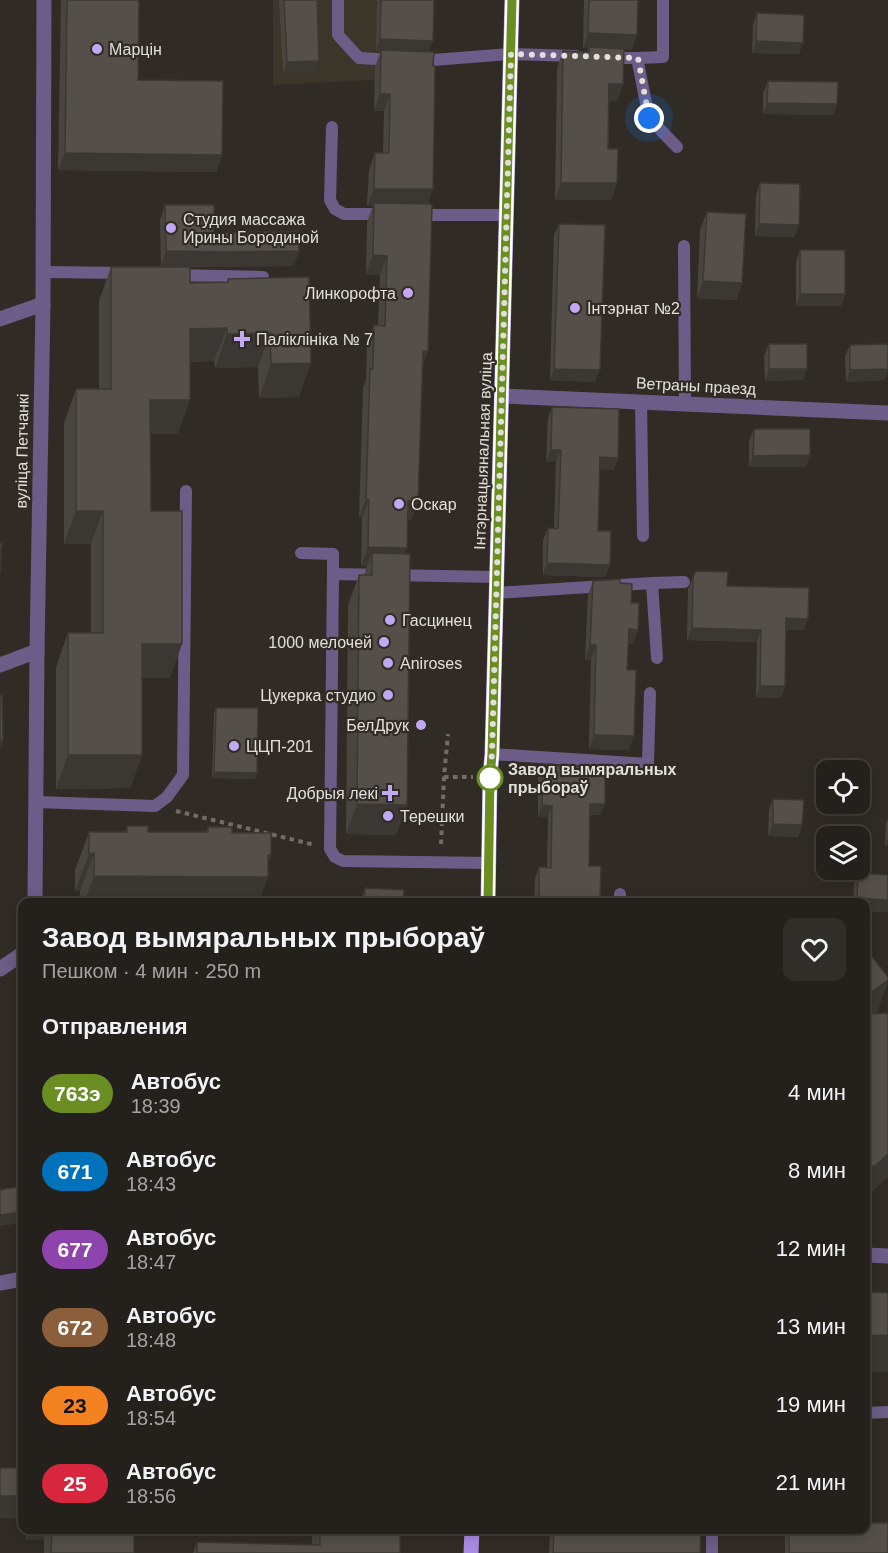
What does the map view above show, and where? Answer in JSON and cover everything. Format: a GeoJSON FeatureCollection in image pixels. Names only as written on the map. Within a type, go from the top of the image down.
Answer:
{"type":"FeatureCollection","features":[{"type":"Feature","properties":{"kind":"main road","name":"Інтэрнацыянальная вуліца"},"geometry":{"type":"LineString","coordinates":[[488,898],[512,0]]}},
{"type":"Feature","properties":{"kind":"main road"},"geometry":{"type":"LineString","coordinates":[[471,1553],[472,1534]]}},
{"type":"Feature","properties":{"kind":"street","name":"вуліца Петчанкі"},"geometry":{"type":"LineString","coordinates":[[35,898],[43,304],[44,0]]}},
{"type":"Feature","properties":{"kind":"street"},"geometry":{"type":"LineString","coordinates":[[0,319],[43,304]]}},
{"type":"Feature","properties":{"kind":"street","name":"Ветраны праезд"},"geometry":{"type":"LineString","coordinates":[[502,396],[888,413]]}},
{"type":"Feature","properties":{"kind":"street"},"geometry":{"type":"LineString","coordinates":[[0,665],[37,651]]}},
{"type":"Feature","properties":{"kind":"street"},"geometry":{"type":"LineString","coordinates":[[0,969],[18,957]]}},
{"type":"Feature","properties":{"kind":"street"},"geometry":{"type":"LineString","coordinates":[[870,1255],[888,1256]]}},
{"type":"Feature","properties":{"kind":"street"},"geometry":{"type":"LineString","coordinates":[[0,1283],[18,1280]]}},
{"type":"Feature","properties":{"kind":"lane"},"geometry":{"type":"LineString","coordinates":[[338,0],[338,35],[359,58],[425,61],[511,54],[663,57],[663,0]]}},
{"type":"Feature","properties":{"kind":"lane"},"geometry":{"type":"LineString","coordinates":[[638,58],[649,118],[677,147]]}},
{"type":"Feature","properties":{"kind":"lane"},"geometry":{"type":"LineString","coordinates":[[332,127],[330,200],[335,209],[344,214],[507,215]]}},
{"type":"Feature","properties":{"kind":"lane"},"geometry":{"type":"LineString","coordinates":[[684,246],[685,404]]}},
{"type":"Feature","properties":{"kind":"lane"},"geometry":{"type":"LineString","coordinates":[[43,272],[136,274]]}},
{"type":"Feature","properties":{"kind":"lane"},"geometry":{"type":"LineString","coordinates":[[159,274],[263,277]]}},
{"type":"Feature","properties":{"kind":"lane"},"geometry":{"type":"LineString","coordinates":[[640,402],[643,536]]}},
{"type":"Feature","properties":{"kind":"lane"},"geometry":{"type":"LineString","coordinates":[[36,802],[155,806],[167,797],[183,775],[186,491]]}},
{"type":"Feature","properties":{"kind":"lane"},"geometry":{"type":"LineString","coordinates":[[301,554],[333,554],[330,849],[335,857],[344,861],[489,862]]}},
{"type":"Feature","properties":{"kind":"lane"},"geometry":{"type":"LineString","coordinates":[[333,574],[497,577]]}},
{"type":"Feature","properties":{"kind":"lane"},"geometry":{"type":"LineString","coordinates":[[496,593],[684,582]]}},
{"type":"Feature","properties":{"kind":"lane"},"geometry":{"type":"LineString","coordinates":[[652,583],[657,658]]}},
{"type":"Feature","properties":{"kind":"lane"},"geometry":{"type":"LineString","coordinates":[[492,754],[648,764],[650,693]]}},
{"type":"Feature","properties":{"kind":"lane"},"geometry":{"type":"LineString","coordinates":[[870,1413],[888,1412]]}},
{"type":"Feature","properties":{"kind":"lane"},"geometry":{"type":"LineString","coordinates":[[712,1534],[712,1553]]}},
{"type":"Feature","properties":{"kind":"path"},"geometry":{"type":"LineString","coordinates":[[440,863],[448,734]]}},
{"type":"Feature","properties":{"kind":"path"},"geometry":{"type":"LineString","coordinates":[[444,777],[490,777]]}},
{"type":"Feature","properties":{"kind":"path"},"geometry":{"type":"LineString","coordinates":[[155,806],[330,849]]}},
{"type":"Feature","properties":{"kind":"shaded area"},"geometry":{"type":"Polygon","coordinates":[[[273,0],[430,0],[428,49],[431,77],[273,85],[273,0]]]}},
{"type":"Feature","properties":{"kind":"building","name":"Марцін"},"geometry":{"type":"Polygon","coordinates":[[[67,0],[139,0],[138,80],[223,81],[222,155],[65,153],[67,0]]]}},
{"type":"Feature","properties":{"kind":"building"},"geometry":{"type":"Polygon","coordinates":[[[284,0],[317,0],[319,61],[287,62],[284,0]]]}},
{"type":"Feature","properties":{"kind":"building"},"geometry":{"type":"Polygon","coordinates":[[[381,0],[434,0],[433,41],[380,39],[381,0]]]}},
{"type":"Feature","properties":{"kind":"building"},"geometry":{"type":"Polygon","coordinates":[[[589,0],[638,0],[637,35],[588,33],[589,0]]]}},
{"type":"Feature","properties":{"kind":"building"},"geometry":{"type":"Polygon","coordinates":[[[757,13],[804,15],[803,43],[756,41],[757,13]]]}},
{"type":"Feature","properties":{"kind":"building"},"geometry":{"type":"Polygon","coordinates":[[[589,47],[624,49],[623,84],[609,84],[608,149],[618,149],[617,183],[561,183],[563,51],[589,52],[589,47]]]}},
{"type":"Feature","properties":{"kind":"building"},"geometry":{"type":"Polygon","coordinates":[[[381,50],[434,52],[433,189],[374,189],[375,153],[389,153],[390,94],[380,94],[381,50]]]}},
{"type":"Feature","properties":{"kind":"building"},"geometry":{"type":"Polygon","coordinates":[[[768,81],[838,82],[837,104],[767,103],[768,81]]]}},
{"type":"Feature","properties":{"kind":"building"},"geometry":{"type":"Polygon","coordinates":[[[760,183],[800,184],[799,225],[759,224],[760,183]]]}},
{"type":"Feature","properties":{"kind":"building"},"geometry":{"type":"Polygon","coordinates":[[[374,203],[432,204],[428,351],[423,351],[418,501],[408,501],[407,548],[368,547],[369,500],[366,499],[370,369],[373,369],[374,325],[385,326],[387,256],[373,255],[374,203]]]}},
{"type":"Feature","properties":{"kind":"building"},"geometry":{"type":"Polygon","coordinates":[[[165,205],[214,205],[214,233],[299,231],[299,251],[166,251],[165,205]]]}},
{"type":"Feature","properties":{"kind":"building"},"geometry":{"type":"Polygon","coordinates":[[[707,212],[746,214],[742,283],[703,281],[707,212]]]}},
{"type":"Feature","properties":{"kind":"building","name":"Інтэрнат №2"},"geometry":{"type":"Polygon","coordinates":[[[559,224],[605,225],[600,370],[554,369],[559,224]]]}},
{"type":"Feature","properties":{"kind":"building"},"geometry":{"type":"Polygon","coordinates":[[[800,250],[845,250],[845,294],[800,294],[800,250]]]}},
{"type":"Feature","properties":{"kind":"building"},"geometry":{"type":"Polygon","coordinates":[[[111,267],[190,267],[190,283],[228,282],[228,279],[309,277],[311,363],[271,364],[270,333],[227,334],[227,328],[190,329],[190,400],[150,400],[151,511],[182,511],[182,644],[142,644],[142,755],[68,755],[68,633],[103,633],[103,511],[76,511],[76,389],[111,389],[111,267]]]}},
{"type":"Feature","properties":{"kind":"building"},"geometry":{"type":"Polygon","coordinates":[[[769,344],[807,344],[807,369],[769,369],[769,344]]]}},
{"type":"Feature","properties":{"kind":"building"},"geometry":{"type":"Polygon","coordinates":[[[888,344],[888,369],[850,370],[850,345],[888,344]]]}},
{"type":"Feature","properties":{"kind":"building"},"geometry":{"type":"Polygon","coordinates":[[[552,407],[619,409],[618,458],[600,457],[598,531],[611,531],[610,565],[547,563],[548,528],[558,529],[561,450],[551,450],[552,407]]]}},
{"type":"Feature","properties":{"kind":"building"},"geometry":{"type":"Polygon","coordinates":[[[754,429],[810,429],[810,455],[753,456],[754,429]]]}},
{"type":"Feature","properties":{"kind":"building"},"geometry":{"type":"Polygon","coordinates":[[[0,543],[2,543],[0,573],[0,543]]]}},
{"type":"Feature","properties":{"kind":"building"},"geometry":{"type":"Polygon","coordinates":[[[372,553],[410,554],[407,805],[357,804],[359,575],[372,575],[372,553]]]}},
{"type":"Feature","properties":{"kind":"building"},"geometry":{"type":"Polygon","coordinates":[[[696,571],[728,572],[727,586],[809,588],[808,619],[786,618],[785,686],[760,686],[761,630],[692,628],[693,577],[696,571]]]}},
{"type":"Feature","properties":{"kind":"building"},"geometry":{"type":"Polygon","coordinates":[[[620,579],[620,583],[632,584],[631,603],[639,603],[638,630],[629,629],[627,670],[636,670],[634,736],[594,735],[596,645],[590,645],[593,581],[620,579]]]}},
{"type":"Feature","properties":{"kind":"building"},"geometry":{"type":"Polygon","coordinates":[[[0,695],[2,695],[3,740],[0,740],[0,695]]]}},
{"type":"Feature","properties":{"kind":"building","name":"ЦЦП-201"},"geometry":{"type":"Polygon","coordinates":[[[216,708],[258,708],[257,773],[214,772],[216,708]]]}},
{"type":"Feature","properties":{"kind":"building"},"geometry":{"type":"Polygon","coordinates":[[[543,765],[605,767],[605,804],[590,804],[589,866],[601,866],[600,898],[539,898],[539,867],[551,868],[552,806],[542,805],[543,765]]]}},
{"type":"Feature","properties":{"kind":"building"},"geometry":{"type":"Polygon","coordinates":[[[773,799],[804,800],[802,825],[773,824],[773,799]]]}},
{"type":"Feature","properties":{"kind":"building"},"geometry":{"type":"Polygon","coordinates":[[[127,826],[148,826],[148,832],[208,832],[208,827],[232,827],[232,833],[271,833],[268,877],[94,876],[94,853],[89,854],[89,832],[127,832],[127,826]]]}},
{"type":"Feature","properties":{"kind":"building"},"geometry":{"type":"Polygon","coordinates":[[[870,874],[888,875],[888,900],[857,898],[858,880],[870,880],[870,874]]]}},
{"type":"Feature","properties":{"kind":"building"},"geometry":{"type":"Polygon","coordinates":[[[365,888],[404,890],[403,898],[364,898],[365,888]]]}},
{"type":"Feature","properties":{"kind":"building"},"geometry":{"type":"Polygon","coordinates":[[[870,954],[888,977],[888,980],[870,993],[870,954]]]}},
{"type":"Feature","properties":{"kind":"building"},"geometry":{"type":"Polygon","coordinates":[[[888,1013],[888,1154],[875,1166],[870,1166],[870,1014],[888,1013]]]}},
{"type":"Feature","properties":{"kind":"building"},"geometry":{"type":"Polygon","coordinates":[[[18,1187],[18,1213],[0,1215],[0,1190],[18,1187]]]}},
{"type":"Feature","properties":{"kind":"building"},"geometry":{"type":"Polygon","coordinates":[[[870,1292],[888,1293],[888,1335],[870,1336],[870,1292]]]}},
{"type":"Feature","properties":{"kind":"building"},"geometry":{"type":"Polygon","coordinates":[[[0,1468],[18,1468],[18,1496],[0,1496],[0,1468]]]}},
{"type":"Feature","properties":{"kind":"building"},"geometry":{"type":"Polygon","coordinates":[[[870,1523],[888,1523],[888,1553],[789,1553],[789,1534],[870,1534],[870,1523]]]}},
{"type":"Feature","properties":{"kind":"building"},"geometry":{"type":"Polygon","coordinates":[[[52,1534],[134,1534],[134,1553],[51,1553],[52,1534]]]}},
{"type":"Feature","properties":{"kind":"building"},"geometry":{"type":"Polygon","coordinates":[[[320,1534],[400,1534],[400,1553],[197,1553],[197,1542],[320,1545],[320,1534]]]}},
{"type":"Feature","properties":{"kind":"building"},"geometry":{"type":"Polygon","coordinates":[[[554,1534],[701,1534],[700,1553],[553,1553],[554,1534]]]}},
{"type":"Feature","properties":{"kind":"bus line","name":"763э"},"geometry":{"type":"LineString","coordinates":[[488,898],[512,0]]}},
{"type":"Feature","properties":{"kind":"place","name":"Марцін"},"geometry":{"type":"Point","coordinates":[97,49]}},
{"type":"Feature","properties":{"kind":"place","name":"Студия массажа Ирины Бородиной"},"geometry":{"type":"Point","coordinates":[171,228]}},
{"type":"Feature","properties":{"kind":"place","name":"Линкорофта"},"geometry":{"type":"Point","coordinates":[408,293]}},
{"type":"Feature","properties":{"kind":"place","name":"Інтэрнат №2"},"geometry":{"type":"Point","coordinates":[575,308]}},
{"type":"Feature","properties":{"kind":"place","name":"Паліклініка № 7"},"geometry":{"type":"Point","coordinates":[242,339]}},
{"type":"Feature","properties":{"kind":"place","name":"Оскар"},"geometry":{"type":"Point","coordinates":[399,504]}},
{"type":"Feature","properties":{"kind":"place","name":"Гасцинец"},"geometry":{"type":"Point","coordinates":[390,620]}},
{"type":"Feature","properties":{"kind":"place","name":"1000 мелочей"},"geometry":{"type":"Point","coordinates":[384,642]}},
{"type":"Feature","properties":{"kind":"place","name":"Aniroses"},"geometry":{"type":"Point","coordinates":[388,663]}},
{"type":"Feature","properties":{"kind":"place","name":"Цукерка студио"},"geometry":{"type":"Point","coordinates":[388,695]}},
{"type":"Feature","properties":{"kind":"place","name":"БелДрук"},"geometry":{"type":"Point","coordinates":[421,725]}},
{"type":"Feature","properties":{"kind":"place","name":"ЦЦП-201"},"geometry":{"type":"Point","coordinates":[234,746]}},
{"type":"Feature","properties":{"kind":"place","name":"Завод вымяральных прыбораў"},"geometry":{"type":"Point","coordinates":[490,778]}},
{"type":"Feature","properties":{"kind":"place","name":"Добрыя лекі"},"geometry":{"type":"Point","coordinates":[390,793]}},
{"type":"Feature","properties":{"kind":"place","name":"Терешки"},"geometry":{"type":"Point","coordinates":[388,816]}},
{"type":"Feature","properties":{"kind":"route"},"geometry":{"type":"LineString","coordinates":[[490,778],[511,54],[638,58],[649,118]]}}]}
